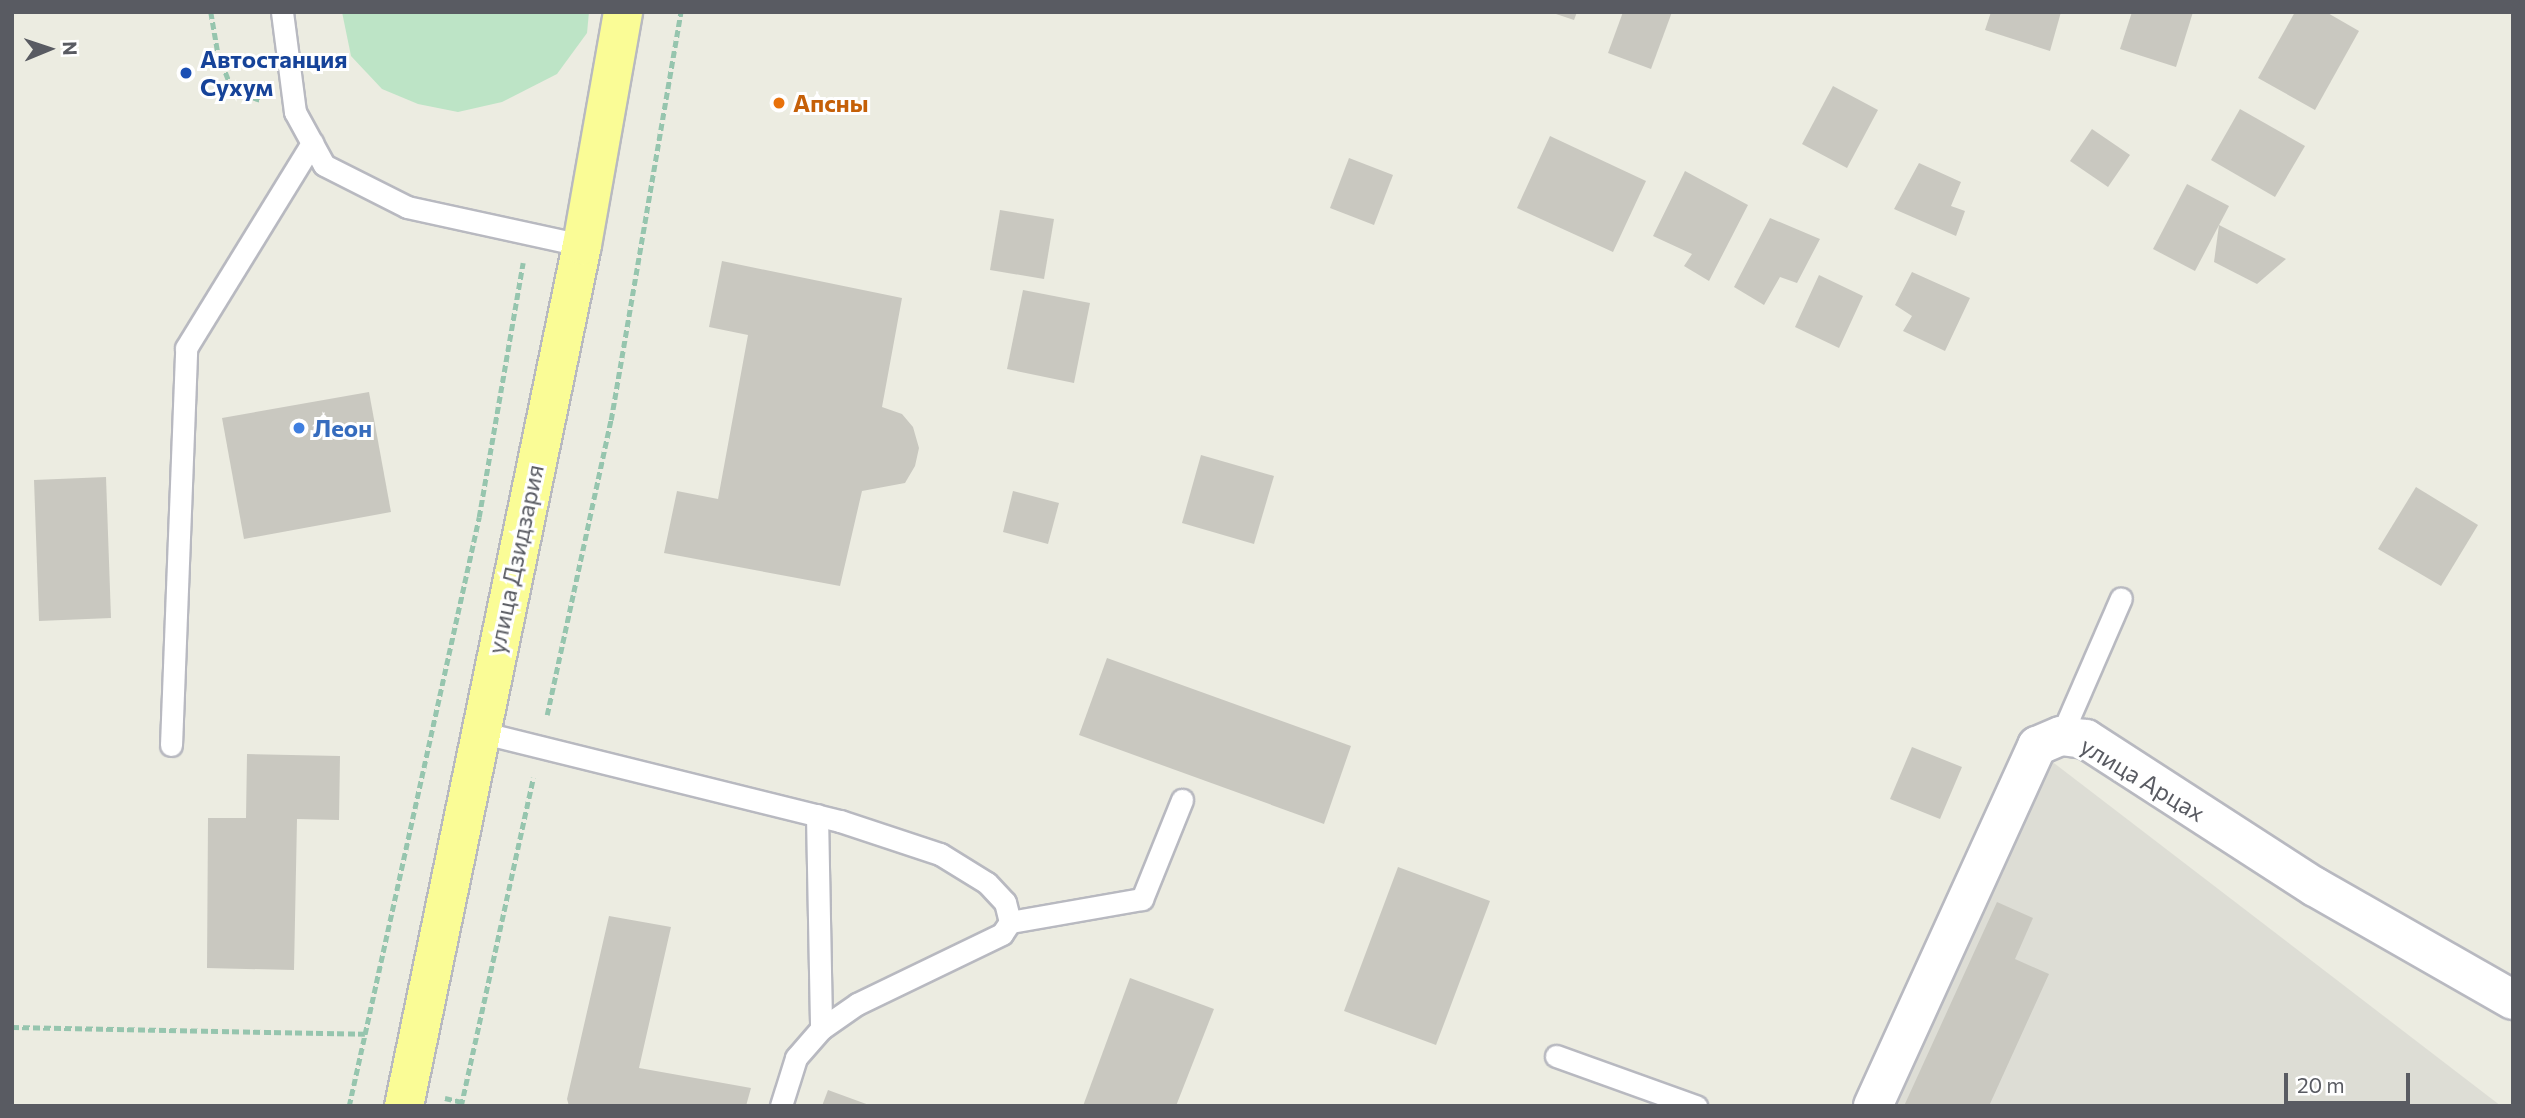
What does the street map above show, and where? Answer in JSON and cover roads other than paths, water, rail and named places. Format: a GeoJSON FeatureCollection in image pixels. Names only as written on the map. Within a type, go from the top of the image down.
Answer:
{"type":"FeatureCollection","features":[{"type":"Feature","properties":{"kind":"highway","name":"улица Дзидзария"},"geometry":{"type":"LineString","coordinates":[[404,1106],[582,246],[623,12]]}},
{"type":"Feature","properties":{"kind":"street","name":"улица Арцах"},"geometry":{"type":"LineString","coordinates":[[1873,1106],[2037,746],[2062,736],[2086,739],[2315,887],[2513,1000]]}},
{"type":"Feature","properties":{"kind":"lane"},"geometry":{"type":"LineString","coordinates":[[282,12],[295,112],[324,165],[407,207],[582,246]]}},
{"type":"Feature","properties":{"kind":"lane"},"geometry":{"type":"LineString","coordinates":[[171,746],[186,348],[313,143]]}},
{"type":"Feature","properties":{"kind":"lane"},"geometry":{"type":"LineString","coordinates":[[2062,736],[2120,598]]}},
{"type":"Feature","properties":{"kind":"lane"},"geometry":{"type":"LineString","coordinates":[[480,732],[817,815],[940,854],[987,883],[1005,902],[1010,922]]}},
{"type":"Feature","properties":{"kind":"lane"},"geometry":{"type":"LineString","coordinates":[[781,1106],[796,1058],[821,1029],[857,1004],[963,957],[1002,934],[1010,922],[1142,899],[1182,800]]}},
{"type":"Feature","properties":{"kind":"lane"},"geometry":{"type":"LineString","coordinates":[[817,815],[821,1029]]}},
{"type":"Feature","properties":{"kind":"lane"},"geometry":{"type":"LineString","coordinates":[[1556,1056],[1696,1106]]}},
{"type":"Feature","properties":{"kind":"place","name":"Автостанция Сухум"},"geometry":{"type":"Point","coordinates":[186,73]}},
{"type":"Feature","properties":{"kind":"place","name":"Апсны"},"geometry":{"type":"Point","coordinates":[779,103]}},
{"type":"Feature","properties":{"kind":"place","name":"Леон"},"geometry":{"type":"Point","coordinates":[299,428]}}]}
